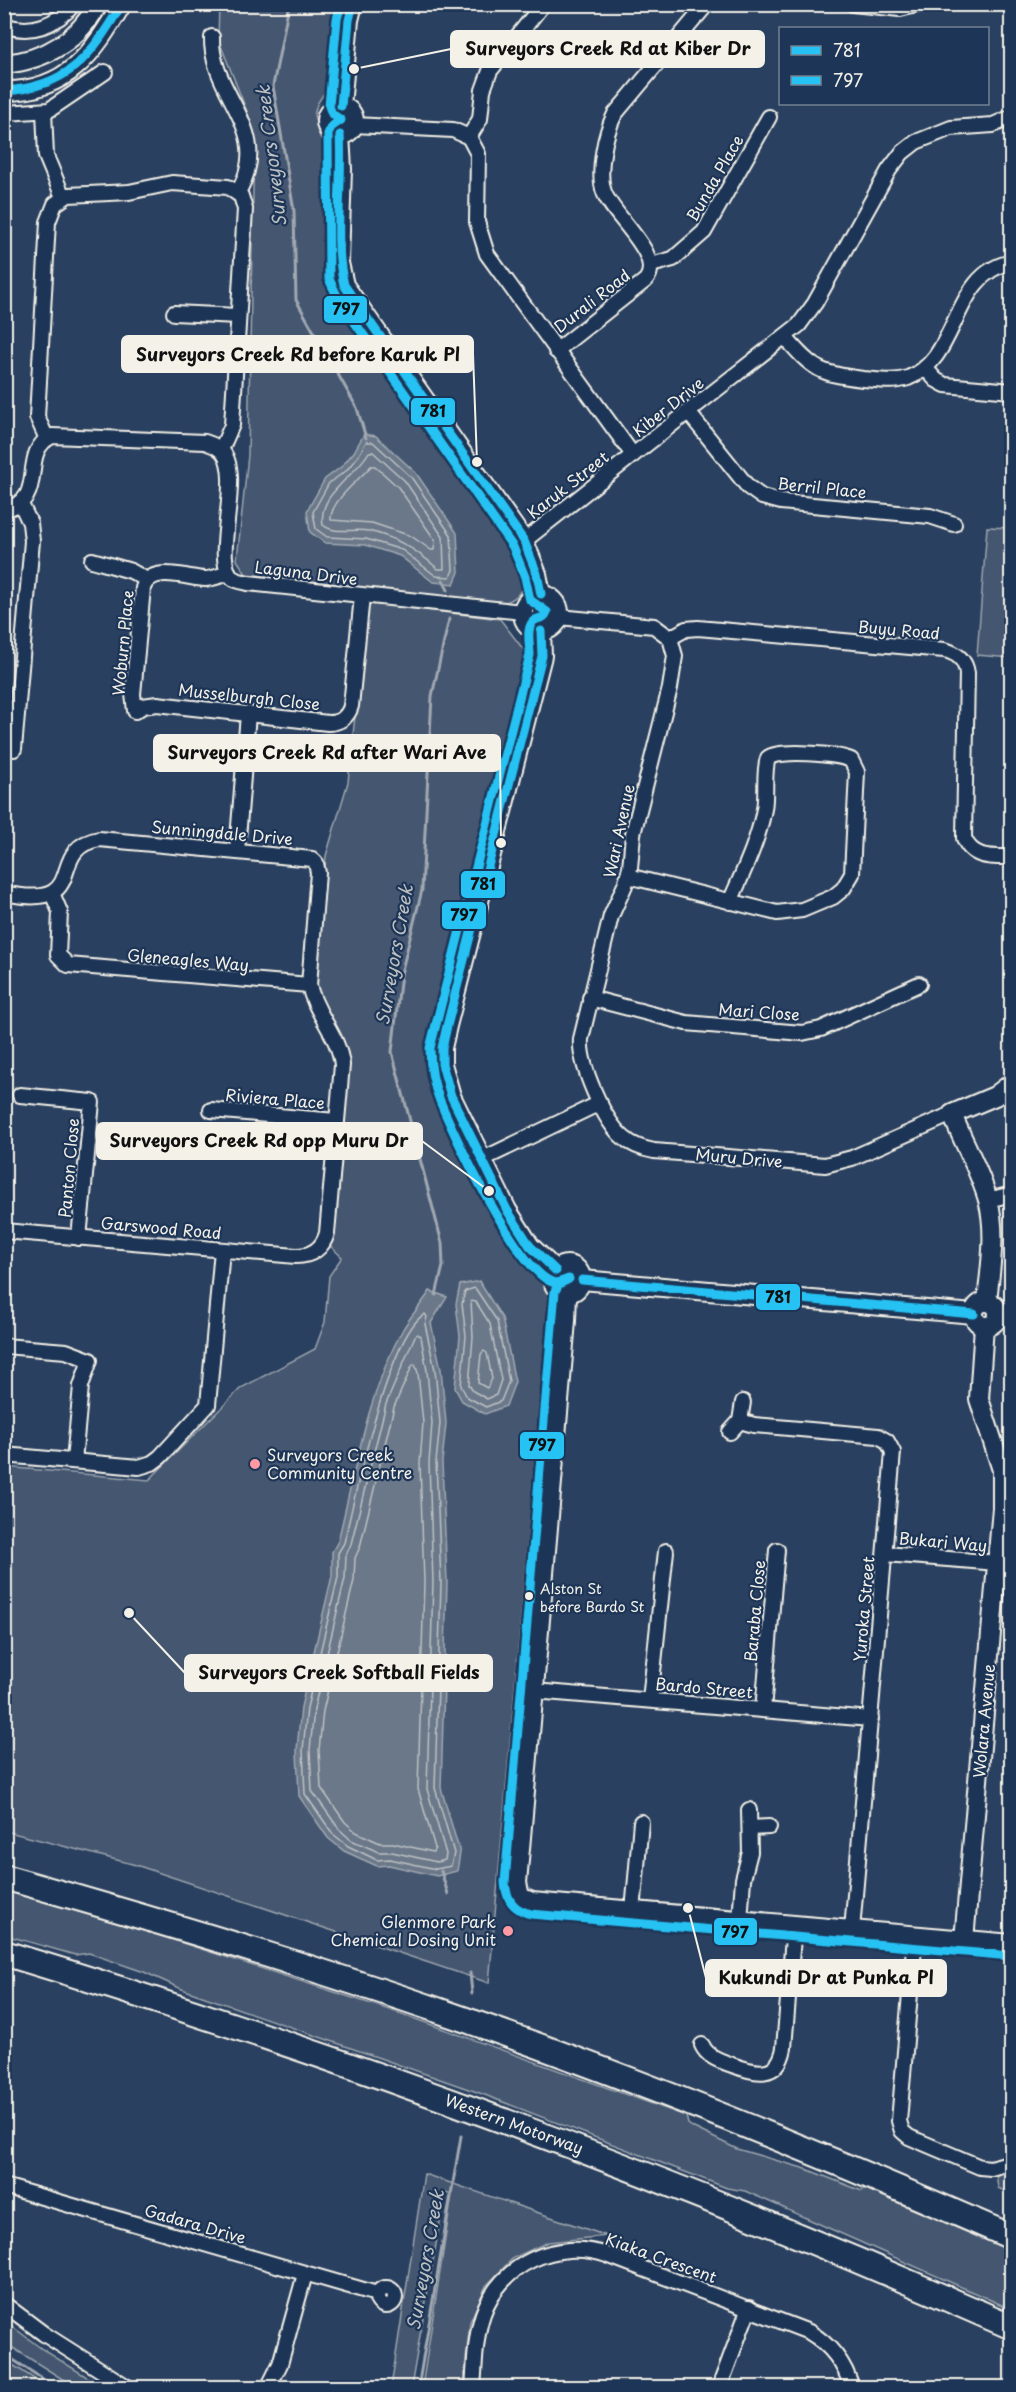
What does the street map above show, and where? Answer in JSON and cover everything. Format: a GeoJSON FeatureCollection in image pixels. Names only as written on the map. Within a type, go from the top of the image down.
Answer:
{"type":"FeatureCollection","features":[{"type":"Feature","properties":{"kind":"highway"},"geometry":{"type":"LineString","coordinates":[[4,1877],[211,1938],[447,2014],[759,2132],[1011,2237]]}},
{"type":"Feature","properties":{"kind":"highway","name":"Western Motorway"},"geometry":{"type":"LineString","coordinates":[[4,1953],[232,2025],[497,2118],[729,2208],[1011,2327]]}},
{"type":"Feature","properties":{"kind":"street"},"geometry":{"type":"LineString","coordinates":[[4,25],[24,29],[41,27],[62,17],[74,4]]}},
{"type":"Feature","properties":{"kind":"street"},"geometry":{"type":"LineString","coordinates":[[4,64],[29,60],[61,46],[81,30],[99,4]]}},
{"type":"Feature","properties":{"kind":"street"},"geometry":{"type":"LineString","coordinates":[[4,91],[35,88],[53,82],[70,72],[95,48],[122,4]]}},
{"type":"Feature","properties":{"kind":"street"},"geometry":{"type":"LineString","coordinates":[[341,106],[349,20],[353,4]]}},
{"type":"Feature","properties":{"kind":"street"},"geometry":{"type":"LineString","coordinates":[[541,594],[537,574],[524,541],[344,285],[339,263],[342,169],[347,130],[352,113],[341,106],[332,108],[325,120],[328,129],[347,130],[453,130],[469,137],[480,119],[483,90],[489,71],[543,4]]}},
{"type":"Feature","properties":{"kind":"street","name":"Durali Road"},"geometry":{"type":"LineString","coordinates":[[556,351],[646,280],[651,273],[649,257],[612,206],[603,189],[606,136],[615,114],[707,4]]}},
{"type":"Feature","properties":{"kind":"street"},"geometry":{"type":"LineString","coordinates":[[853,4],[900,9],[920,4]]}},
{"type":"Feature","properties":{"kind":"street"},"geometry":{"type":"LineString","coordinates":[[212,37],[213,58],[249,139],[248,171],[238,192]]}},
{"type":"Feature","properties":{"kind":"street"},"geometry":{"type":"LineString","coordinates":[[7,113],[44,111],[55,107],[105,72]]}},
{"type":"Feature","properties":{"kind":"street"},"geometry":{"type":"LineString","coordinates":[[44,111],[46,156],[63,197]]}},
{"type":"Feature","properties":{"kind":"street","name":"Bunda Place"},"geometry":{"type":"LineString","coordinates":[[651,265],[673,259],[704,232],[769,117]]}},
{"type":"Feature","properties":{"kind":"street","name":"Kiber Drive"},"geometry":{"type":"LineString","coordinates":[[469,137],[479,158],[476,212],[482,243],[494,265],[633,455],[799,325],[815,303],[888,170],[902,153],[921,139],[951,128],[993,125],[1011,117]]}},
{"type":"Feature","properties":{"kind":"street"},"geometry":{"type":"LineString","coordinates":[[47,439],[37,417],[48,222],[52,209],[63,197],[74,194],[129,192],[172,183],[224,186],[238,192],[243,199],[245,209],[232,425],[222,450]]}},
{"type":"Feature","properties":{"kind":"street"},"geometry":{"type":"LineString","coordinates":[[785,337],[809,364],[832,375],[894,381],[909,378],[925,368],[936,355],[974,285],[994,267],[1011,262]]}},
{"type":"Feature","properties":{"kind":"street"},"geometry":{"type":"LineString","coordinates":[[174,313],[238,316]]}},
{"type":"Feature","properties":{"kind":"street"},"geometry":{"type":"LineString","coordinates":[[925,368],[936,380],[945,385],[1011,391]]}},
{"type":"Feature","properties":{"kind":"street","name":"Berril Place"},"geometry":{"type":"LineString","coordinates":[[688,412],[744,483],[762,497],[781,502],[930,516],[954,524]]}},
{"type":"Feature","properties":{"kind":"street"},"geometry":{"type":"LineString","coordinates":[[4,509],[20,502],[28,494],[32,486],[35,455],[39,446],[47,439],[63,435],[205,442],[222,450],[230,474],[225,556],[229,573]]}},
{"type":"Feature","properties":{"kind":"street","name":"Karuk Street"},"geometry":{"type":"LineString","coordinates":[[524,541],[633,455]]}},
{"type":"Feature","properties":{"kind":"street"},"geometry":{"type":"LineString","coordinates":[[14,749],[32,541],[30,523],[20,502]]}},
{"type":"Feature","properties":{"kind":"street","name":"Woburn Place"},"geometry":{"type":"LineString","coordinates":[[92,560],[131,571],[147,580]]}},
{"type":"Feature","properties":{"kind":"street","name":"Woburn Place"},"geometry":{"type":"LineString","coordinates":[[135,711],[133,694],[143,588],[147,580],[158,574],[208,579],[229,573]]}},
{"type":"Feature","properties":{"kind":"street","name":"Laguna Drive"},"geometry":{"type":"LineString","coordinates":[[229,573],[234,579],[241,581],[523,612]]}},
{"type":"Feature","properties":{"kind":"street"},"geometry":{"type":"LineString","coordinates":[[541,594],[552,597],[556,601],[560,617],[553,627],[541,632],[530,628],[523,618],[523,612],[530,598],[541,594]]}},
{"type":"Feature","properties":{"kind":"street","name":"Musselburgh Close"},"geometry":{"type":"LineString","coordinates":[[135,711],[143,706],[158,704],[333,723],[346,716],[351,706],[363,596]]}},
{"type":"Feature","properties":{"kind":"street"},"geometry":{"type":"LineString","coordinates":[[560,617],[648,625],[658,628],[670,638]]}},
{"type":"Feature","properties":{"kind":"street","name":"Buyu Road"},"geometry":{"type":"LineString","coordinates":[[670,638],[686,629],[698,628],[944,650],[956,654],[964,662],[967,673],[964,838],[969,848],[980,855],[1011,857]]}},
{"type":"Feature","properties":{"kind":"street"},"geometry":{"type":"LineString","coordinates":[[541,632],[542,656],[442,1048],[442,1064],[448,1089],[507,1210],[530,1246],[556,1271]]}},
{"type":"Feature","properties":{"kind":"street","name":"Wari Avenue"},"geometry":{"type":"LineString","coordinates":[[600,1103],[585,1068],[580,1049],[590,998],[611,916],[628,876],[632,860],[633,834],[673,675],[675,656],[670,638]]}},
{"type":"Feature","properties":{"kind":"street"},"geometry":{"type":"LineString","coordinates":[[237,850],[248,714]]}},
{"type":"Feature","properties":{"kind":"street"},"geometry":{"type":"LineString","coordinates":[[628,876],[730,902],[770,912],[790,912],[833,897],[843,889],[853,867],[857,772],[851,760],[842,757],[783,753],[773,754],[768,758],[766,795],[761,824],[751,856],[730,902]]}},
{"type":"Feature","properties":{"kind":"street","name":"Sunningdale Drive"},"geometry":{"type":"LineString","coordinates":[[52,893],[62,884],[68,862],[75,852],[82,845],[94,840],[109,839],[237,850],[304,857],[316,863],[318,873],[309,985],[334,1037],[340,1054],[342,1071],[327,1233],[324,1242],[314,1252]]}},
{"type":"Feature","properties":{"kind":"street"},"geometry":{"type":"LineString","coordinates":[[4,893],[40,897],[52,893]]}},
{"type":"Feature","properties":{"kind":"street","name":"Gleneagles Way"},"geometry":{"type":"LineString","coordinates":[[52,893],[60,912],[58,955],[64,967],[309,985]]}},
{"type":"Feature","properties":{"kind":"street","name":"Mari Close"},"geometry":{"type":"LineString","coordinates":[[590,998],[686,1023],[802,1033],[821,1029],[918,984]]}},
{"type":"Feature","properties":{"kind":"street","name":"Muru Drive"},"geometry":{"type":"LineString","coordinates":[[600,1103],[619,1134],[628,1141],[647,1149],[818,1165],[852,1158],[995,1096],[1011,1083]]}},
{"type":"Feature","properties":{"kind":"street","name":"Panton Close"},"geometry":{"type":"LineString","coordinates":[[20,1095],[92,1102],[80,1238]]}},
{"type":"Feature","properties":{"kind":"street"},"geometry":{"type":"LineString","coordinates":[[483,1159],[600,1103]]}},
{"type":"Feature","properties":{"kind":"street","name":"Riviera Place"},"geometry":{"type":"LineString","coordinates":[[211,1110],[336,1121]]}},
{"type":"Feature","properties":{"kind":"street","name":"Wolara Avenue"},"geometry":{"type":"LineString","coordinates":[[951,1114],[988,1200],[992,1236],[991,1315],[979,1399],[1003,1479],[998,1563],[964,1940]]}},
{"type":"Feature","properties":{"kind":"street"},"geometry":{"type":"LineString","coordinates":[[988,1200],[1011,1194]]}},
{"type":"Feature","properties":{"kind":"street","name":"Garswood Road"},"geometry":{"type":"LineString","coordinates":[[4,1231],[296,1256],[314,1252]]}},
{"type":"Feature","properties":{"kind":"street"},"geometry":{"type":"LineString","coordinates":[[4,1455],[139,1467],[148,1465],[160,1457],[205,1410],[210,1393],[222,1250]]}},
{"type":"Feature","properties":{"kind":"street"},"geometry":{"type":"LineString","coordinates":[[563,1266],[572,1266],[579,1271],[582,1280],[578,1288],[567,1293],[556,1287],[553,1279],[556,1271],[563,1266]]}},
{"type":"Feature","properties":{"kind":"street"},"geometry":{"type":"LineString","coordinates":[[582,1280],[991,1315]]}},
{"type":"Feature","properties":{"kind":"street"},"geometry":{"type":"LineString","coordinates":[[567,1293],[517,1883],[518,1894],[523,1899],[532,1902],[1011,1944]]}},
{"type":"Feature","properties":{"kind":"street"},"geometry":{"type":"LineString","coordinates":[[4,1346],[66,1351],[90,1360],[81,1386],[74,1461]]}},
{"type":"Feature","properties":{"kind":"street"},"geometry":{"type":"LineString","coordinates":[[730,1432],[740,1421],[743,1402]]}},
{"type":"Feature","properties":{"kind":"street","name":"Yuroka Street"},"geometry":{"type":"LineString","coordinates":[[740,1421],[754,1425],[878,1436],[888,1441],[894,1456],[852,1930]]}},
{"type":"Feature","properties":{"kind":"street","name":"Baraba Close"},"geometry":{"type":"LineString","coordinates":[[763,1710],[777,1550]]}},
{"type":"Feature","properties":{"kind":"street"},"geometry":{"type":"LineString","coordinates":[[650,1700],[666,1551]]}},
{"type":"Feature","properties":{"kind":"street","name":"Bukari Way"},"geometry":{"type":"LineString","coordinates":[[885,1554],[998,1563]]}},
{"type":"Feature","properties":{"kind":"street","name":"Bardo Street"},"geometry":{"type":"LineString","coordinates":[[534,1691],[871,1719]]}},
{"type":"Feature","properties":{"kind":"street"},"geometry":{"type":"LineString","coordinates":[[740,1921],[743,1879],[750,1852],[749,1810]]}},
{"type":"Feature","properties":{"kind":"street"},"geometry":{"type":"LineString","coordinates":[[633,1911],[641,1821]]}},
{"type":"Feature","properties":{"kind":"street"},"geometry":{"type":"LineString","coordinates":[[750,1828],[770,1827]]}},
{"type":"Feature","properties":{"kind":"street"},"geometry":{"type":"LineString","coordinates":[[702,2044],[706,2051],[715,2058],[751,2072],[766,2072],[778,2064],[784,2048],[795,1925]]}},
{"type":"Feature","properties":{"kind":"street"},"geometry":{"type":"LineString","coordinates":[[915,1936],[899,2121],[901,2128],[909,2137],[980,2167],[991,2168],[1011,2163]]}},
{"type":"Feature","properties":{"kind":"street","name":"Gadara Drive"},"geometry":{"type":"LineString","coordinates":[[4,2186],[377,2294]]}},
{"type":"Feature","properties":{"kind":"street","name":"Kiaka Crescent"},"geometry":{"type":"LineString","coordinates":[[473,2388],[479,2328],[488,2301],[500,2284],[525,2263],[542,2255],[570,2249],[601,2253],[749,2308],[814,2335],[838,2358],[852,2388]]}},
{"type":"Feature","properties":{"kind":"street"},"geometry":{"type":"LineString","coordinates":[[268,2388],[279,2368],[305,2274]]}},
{"type":"Feature","properties":{"kind":"street"},"geometry":{"type":"LineString","coordinates":[[4,2304],[44,2334],[129,2388]]}},
{"type":"Feature","properties":{"kind":"street"},"geometry":{"type":"LineString","coordinates":[[719,2388],[749,2308]]}},
{"type":"Feature","properties":{"kind":"shaded area"},"geometry":{"type":"Polygon","coordinates":[[[219,5],[341,5],[330,84],[317,104],[314,115],[319,135],[331,156],[331,274],[338,294],[516,547],[523,581],[519,594],[512,599],[503,603],[246,574],[237,560],[248,455],[254,139],[251,122],[218,38],[219,5]]]}},
{"type":"Feature","properties":{"kind":"shaded area"},"geometry":{"type":"Polygon","coordinates":[[[987,527],[1011,528],[1011,658],[977,655],[987,527]]]}},
{"type":"Feature","properties":{"kind":"shaded area"},"geometry":{"type":"Polygon","coordinates":[[[367,603],[500,619],[533,662],[432,1031],[430,1061],[439,1090],[503,1226],[533,1260],[549,1295],[489,1983],[136,1865],[5,1831],[5,1467],[149,1480],[241,1388],[315,1349],[325,1322],[329,1276],[342,1257],[329,1245],[347,1063],[314,985],[326,856],[348,782],[367,603]]]}},
{"type":"Feature","properties":{"kind":"shaded area"},"geometry":{"type":"Polygon","coordinates":[[[5,1890],[155,1934],[393,2011],[686,2116],[688,2124],[694,2128],[737,2149],[806,2169],[862,2191],[864,2188],[1011,2251],[1011,2309],[745,2191],[727,2188],[477,2092],[182,1989],[144,1972],[89,1953],[75,1955],[5,1935],[5,1890]]]}},
{"type":"Feature","properties":{"kind":"shaded area"},"geometry":{"type":"Polygon","coordinates":[[[1011,2170],[1011,2194],[998,2188],[996,2173],[1011,2170]]]}},
{"type":"Feature","properties":{"kind":"shaded area"},"geometry":{"type":"Polygon","coordinates":[[[424,2174],[607,2236],[548,2242],[513,2258],[486,2286],[470,2322],[463,2387],[422,2387],[452,2195],[445,2193],[411,2387],[391,2387],[424,2174]]]}},
{"type":"Feature","properties":{"kind":"shaded area"},"geometry":{"type":"Polygon","coordinates":[[[5,2321],[42,2349],[103,2387],[75,2387],[5,2343],[5,2321]]]}},
{"type":"Feature","properties":{"kind":"shaded area"},"geometry":{"type":"Polygon","coordinates":[[[5,2360],[47,2387],[11,2387],[5,2383],[5,2360]]]}},
{"type":"Feature","properties":{"kind":"water"},"geometry":{"type":"Polygon","coordinates":[[[364,434],[376,436],[416,473],[457,533],[459,572],[454,584],[433,582],[400,556],[365,545],[325,543],[310,532],[307,511],[325,479],[341,467],[354,452],[364,434]]]}},
{"type":"Feature","properties":{"kind":"water"},"geometry":{"type":"Polygon","coordinates":[[[479,1281],[502,1318],[515,1382],[506,1406],[485,1414],[462,1401],[455,1388],[460,1336],[456,1304],[460,1285],[479,1281]]]}},
{"type":"Feature","properties":{"kind":"water"},"geometry":{"type":"Polygon","coordinates":[[[430,1291],[447,1297],[431,1323],[441,1369],[446,1423],[442,1462],[447,1582],[441,1788],[460,1853],[457,1871],[437,1876],[389,1865],[377,1866],[344,1851],[328,1838],[299,1796],[297,1750],[301,1707],[332,1576],[332,1552],[338,1541],[364,1432],[380,1379],[391,1353],[409,1319],[430,1291]]]}},
{"type":"Feature","properties":{"kind":"waterway","name":"Surveyors Creek"},"geometry":{"type":"LineString","coordinates":[[289,4],[273,86],[294,211],[296,300],[357,408],[366,438]]}},
{"type":"Feature","properties":{"kind":"waterway","name":"Surveyors Creek"},"geometry":{"type":"LineString","coordinates":[[443,580],[448,590]]}},
{"type":"Feature","properties":{"kind":"waterway","name":"Surveyors Creek"},"geometry":{"type":"LineString","coordinates":[[436,1295],[443,1266],[442,1243],[392,1052],[401,974],[422,890],[432,696],[449,619]]}},
{"type":"Feature","properties":{"kind":"waterway","name":"Surveyors Creek"},"geometry":{"type":"LineString","coordinates":[[441,1871],[448,1894]]}},
{"type":"Feature","properties":{"kind":"waterway","name":"Surveyors Creek"},"geometry":{"type":"LineString","coordinates":[[470,1973],[472,1993]]}},
{"type":"Feature","properties":{"kind":"waterway","name":"Surveyors Creek"},"geometry":{"type":"LineString","coordinates":[[418,2388],[461,2136]]}},
{"type":"Feature","properties":{"kind":"waterway"},"geometry":{"type":"LineString","coordinates":[[4,2354],[57,2388]]}},
{"type":"Feature","properties":{"kind":"transit line","name":"781"},"geometry":{"type":"LineString","coordinates":[[4,91],[45,83],[75,66],[88,54],[122,4]]}},
{"type":"Feature","properties":{"kind":"transit line","name":"797"},"geometry":{"type":"LineString","coordinates":[[341,4],[337,19],[329,106],[332,114],[341,120],[331,127],[328,134],[329,279],[339,300],[513,547],[525,577],[530,600],[547,612],[543,617],[535,620],[530,627],[530,655],[430,1048],[432,1075],[440,1101],[489,1201],[522,1254],[538,1272],[554,1283],[569,1279],[559,1284],[555,1291],[505,1882],[507,1894],[516,1907],[531,1914],[1011,1956]]}},
{"type":"Feature","properties":{"kind":"transit line","name":"781"},"geometry":{"type":"LineString","coordinates":[[341,106],[349,20],[353,4]]}},
{"type":"Feature","properties":{"kind":"transit line","name":"781"},"geometry":{"type":"LineString","coordinates":[[340,135],[339,249],[344,285],[524,541],[537,574],[541,594]]}},
{"type":"Feature","properties":{"kind":"transit line","name":"781"},"geometry":{"type":"LineString","coordinates":[[541,631],[542,656],[447,1026],[442,1048],[442,1064],[451,1096],[507,1210],[530,1246],[556,1271]]}},
{"type":"Feature","properties":{"kind":"transit line","name":"781"},"geometry":{"type":"LineString","coordinates":[[582,1280],[974,1314]]}},
{"type":"Feature","properties":{"kind":"place","name":"Surveyors Creek Rd at Kiber Dr"},"geometry":{"type":"Point","coordinates":[354,69]}},
{"type":"Feature","properties":{"kind":"place","name":"Surveyors Creek Rd before Karuk Pl"},"geometry":{"type":"Point","coordinates":[477,462]}},
{"type":"Feature","properties":{"kind":"place","name":"Surveyors Creek Rd after Wari Ave"},"geometry":{"type":"Point","coordinates":[501,843]}},
{"type":"Feature","properties":{"kind":"place","name":"Surveyors Creek Rd opp Muru Dr"},"geometry":{"type":"Point","coordinates":[489,1191]}},
{"type":"Feature","properties":{"kind":"place","name":"Surveyors Creek Community Centre"},"geometry":{"type":"Point","coordinates":[255,1464]}},
{"type":"Feature","properties":{"kind":"place","name":"Alston St before Bardo St"},"geometry":{"type":"Point","coordinates":[529,1596]}},
{"type":"Feature","properties":{"kind":"place","name":"Surveyors Creek Softball Fields"},"geometry":{"type":"Point","coordinates":[129,1613]}},
{"type":"Feature","properties":{"kind":"place","name":"Kukundi Dr at Punka Pl"},"geometry":{"type":"Point","coordinates":[688,1908]}},
{"type":"Feature","properties":{"kind":"place","name":"Glenmore Park Chemical Dosing Unit"},"geometry":{"type":"Point","coordinates":[508,1931]}}]}
